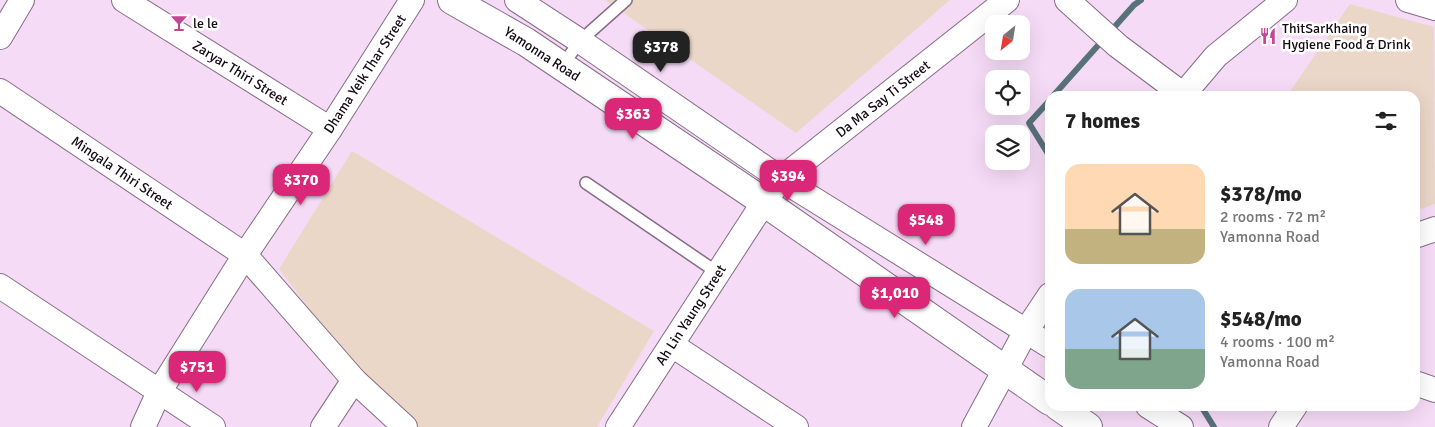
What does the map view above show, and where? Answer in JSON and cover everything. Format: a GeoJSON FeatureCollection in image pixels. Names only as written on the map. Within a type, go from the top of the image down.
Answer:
{"type":"FeatureCollection","features":[{"type":"Feature","properties":{"kind":"main road","name":"Yamonna Road"},"geometry":{"type":"LineString","coordinates":[[452,0],[526,42],[562,66],[764,202],[1045,398]]}},
{"type":"Feature","properties":{"kind":"main road"},"geometry":{"type":"LineString","coordinates":[[478,0],[526,42]]}},
{"type":"Feature","properties":{"kind":"main road"},"geometry":{"type":"LineString","coordinates":[[1065,411],[1088,427]]}},
{"type":"Feature","properties":{"kind":"street"},"geometry":{"type":"LineString","coordinates":[[0,37],[22,0]]}},
{"type":"Feature","properties":{"kind":"street","name":"Zaryar Thiri Street"},"geometry":{"type":"LineString","coordinates":[[124,0],[330,129]]}},
{"type":"Feature","properties":{"kind":"street","name":"Dhama Yeik Thar Street"},"geometry":{"type":"LineString","coordinates":[[143,427],[160,392],[245,255],[330,129],[412,0]]}},
{"type":"Feature","properties":{"kind":"street"},"geometry":{"type":"LineString","coordinates":[[517,0],[781,179],[1045,343]]}},
{"type":"Feature","properties":{"kind":"street","name":"Da Ma Say Ti Street"},"geometry":{"type":"LineString","coordinates":[[764,202],[781,179],[1008,0]]}},
{"type":"Feature","properties":{"kind":"street"},"geometry":{"type":"LineString","coordinates":[[1067,0],[1118,46],[1176,91]]}},
{"type":"Feature","properties":{"kind":"street"},"geometry":{"type":"LineString","coordinates":[[1187,91],[1216,56],[1285,0]]}},
{"type":"Feature","properties":{"kind":"street"},"geometry":{"type":"LineString","coordinates":[[1408,0],[1435,8]]}},
{"type":"Feature","properties":{"kind":"street","name":"Mingala Thiri Street"},"geometry":{"type":"LineString","coordinates":[[0,91],[245,255],[354,380],[405,427]]}},
{"type":"Feature","properties":{"kind":"street","name":"Ah Lin Yaung Street"},"geometry":{"type":"LineString","coordinates":[[618,427],[764,202]]}},
{"type":"Feature","properties":{"kind":"street"},"geometry":{"type":"LineString","coordinates":[[0,286],[214,427]]}},
{"type":"Feature","properties":{"kind":"street"},"geometry":{"type":"LineString","coordinates":[[974,427],[1026,331],[1045,302]]}},
{"type":"Feature","properties":{"kind":"street"},"geometry":{"type":"LineString","coordinates":[[672,344],[796,427]]}},
{"type":"Feature","properties":{"kind":"street"},"geometry":{"type":"LineString","coordinates":[[322,427],[354,380]]}},
{"type":"Feature","properties":{"kind":"street"},"geometry":{"type":"LineString","coordinates":[[1420,384],[1435,390]]}},
{"type":"Feature","properties":{"kind":"street"},"geometry":{"type":"LineString","coordinates":[[1156,411],[1181,427]]}},
{"type":"Feature","properties":{"kind":"street"},"geometry":{"type":"LineString","coordinates":[[1281,427],[1292,411]]}},
{"type":"Feature","properties":{"kind":"lane"},"geometry":{"type":"LineString","coordinates":[[562,66],[580,41],[626,0]]}},
{"type":"Feature","properties":{"kind":"lane"},"geometry":{"type":"LineString","coordinates":[[586,183],[718,273]]}},
{"type":"Feature","properties":{"kind":"shaded area"},"geometry":{"type":"Polygon","coordinates":[[[605,0],[950,0],[796,133],[605,0]]]}},
{"type":"Feature","properties":{"kind":"shaded area"},"geometry":{"type":"Polygon","coordinates":[[[1350,4],[1434,27],[1435,204],[1420,209],[1420,91],[1290,91],[1350,4]]]}},
{"type":"Feature","properties":{"kind":"shaded area"},"geometry":{"type":"Polygon","coordinates":[[[352,151],[654,331],[597,427],[418,427],[343,353],[279,269],[352,151]]]}},
{"type":"Feature","properties":{"kind":"waterway"},"geometry":{"type":"LineString","coordinates":[[1057,91],[1134,5],[1141,0]]}},
{"type":"Feature","properties":{"kind":"waterway"},"geometry":{"type":"LineString","coordinates":[[1045,105],[1029,123],[1045,149]]}},
{"type":"Feature","properties":{"kind":"waterway"},"geometry":{"type":"LineString","coordinates":[[1204,411],[1214,427]]}},
{"type":"Feature","properties":{"kind":"place","name":"le le"},"geometry":{"type":"Point","coordinates":[179,23]}},
{"type":"Feature","properties":{"kind":"place","name":"ThitSarKhaing Hygiene Food & Drink"},"geometry":{"type":"Point","coordinates":[1268,36]}}]}
